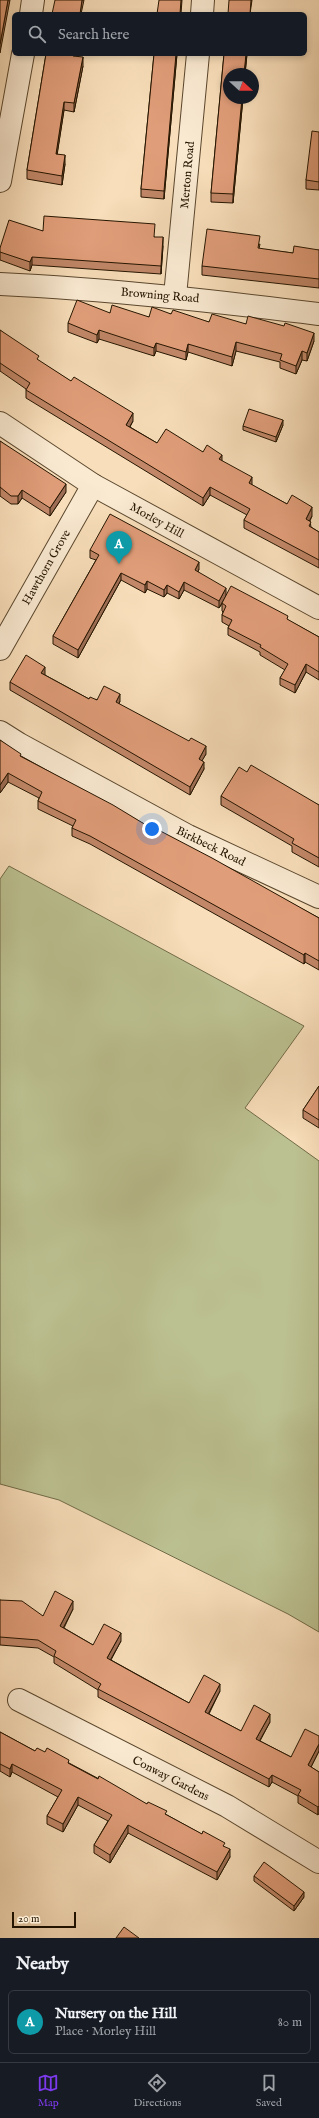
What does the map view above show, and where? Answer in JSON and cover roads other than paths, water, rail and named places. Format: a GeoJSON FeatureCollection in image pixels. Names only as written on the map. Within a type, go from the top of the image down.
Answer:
{"type":"FeatureCollection","features":[{"type":"Feature","properties":{"kind":"street"},"geometry":{"type":"LineString","coordinates":[[30,12],[33,0]]}},
{"type":"Feature","properties":{"kind":"street"},"geometry":{"type":"LineString","coordinates":[[202,12],[203,0]]}},
{"type":"Feature","properties":{"kind":"street"},"geometry":{"type":"LineString","coordinates":[[0,181],[23,56]]}},
{"type":"Feature","properties":{"kind":"street","name":"Merton Road"},"geometry":{"type":"LineString","coordinates":[[175,296],[198,56]]}},
{"type":"Feature","properties":{"kind":"street","name":"Browning Road"},"geometry":{"type":"LineString","coordinates":[[0,284],[79,288],[175,296],[319,314]]}},
{"type":"Feature","properties":{"kind":"street","name":"Morley Hill"},"geometry":{"type":"LineString","coordinates":[[0,423],[93,485],[319,608]]}},
{"type":"Feature","properties":{"kind":"street","name":"Hawthorn Grove"},"geometry":{"type":"LineString","coordinates":[[0,649],[93,485]]}},
{"type":"Feature","properties":{"kind":"street","name":"Birkbeck Road"},"geometry":{"type":"LineString","coordinates":[[0,732],[19,744],[188,836],[319,897]]}},
{"type":"Feature","properties":{"kind":"street","name":"Conway Gardens"},"geometry":{"type":"LineString","coordinates":[[19,1700],[227,1806],[319,1862]]}},
{"type":"Feature","properties":{"kind":"place","name":"Nursery on the Hill"},"geometry":{"type":"Point","coordinates":[119,564]}}]}
